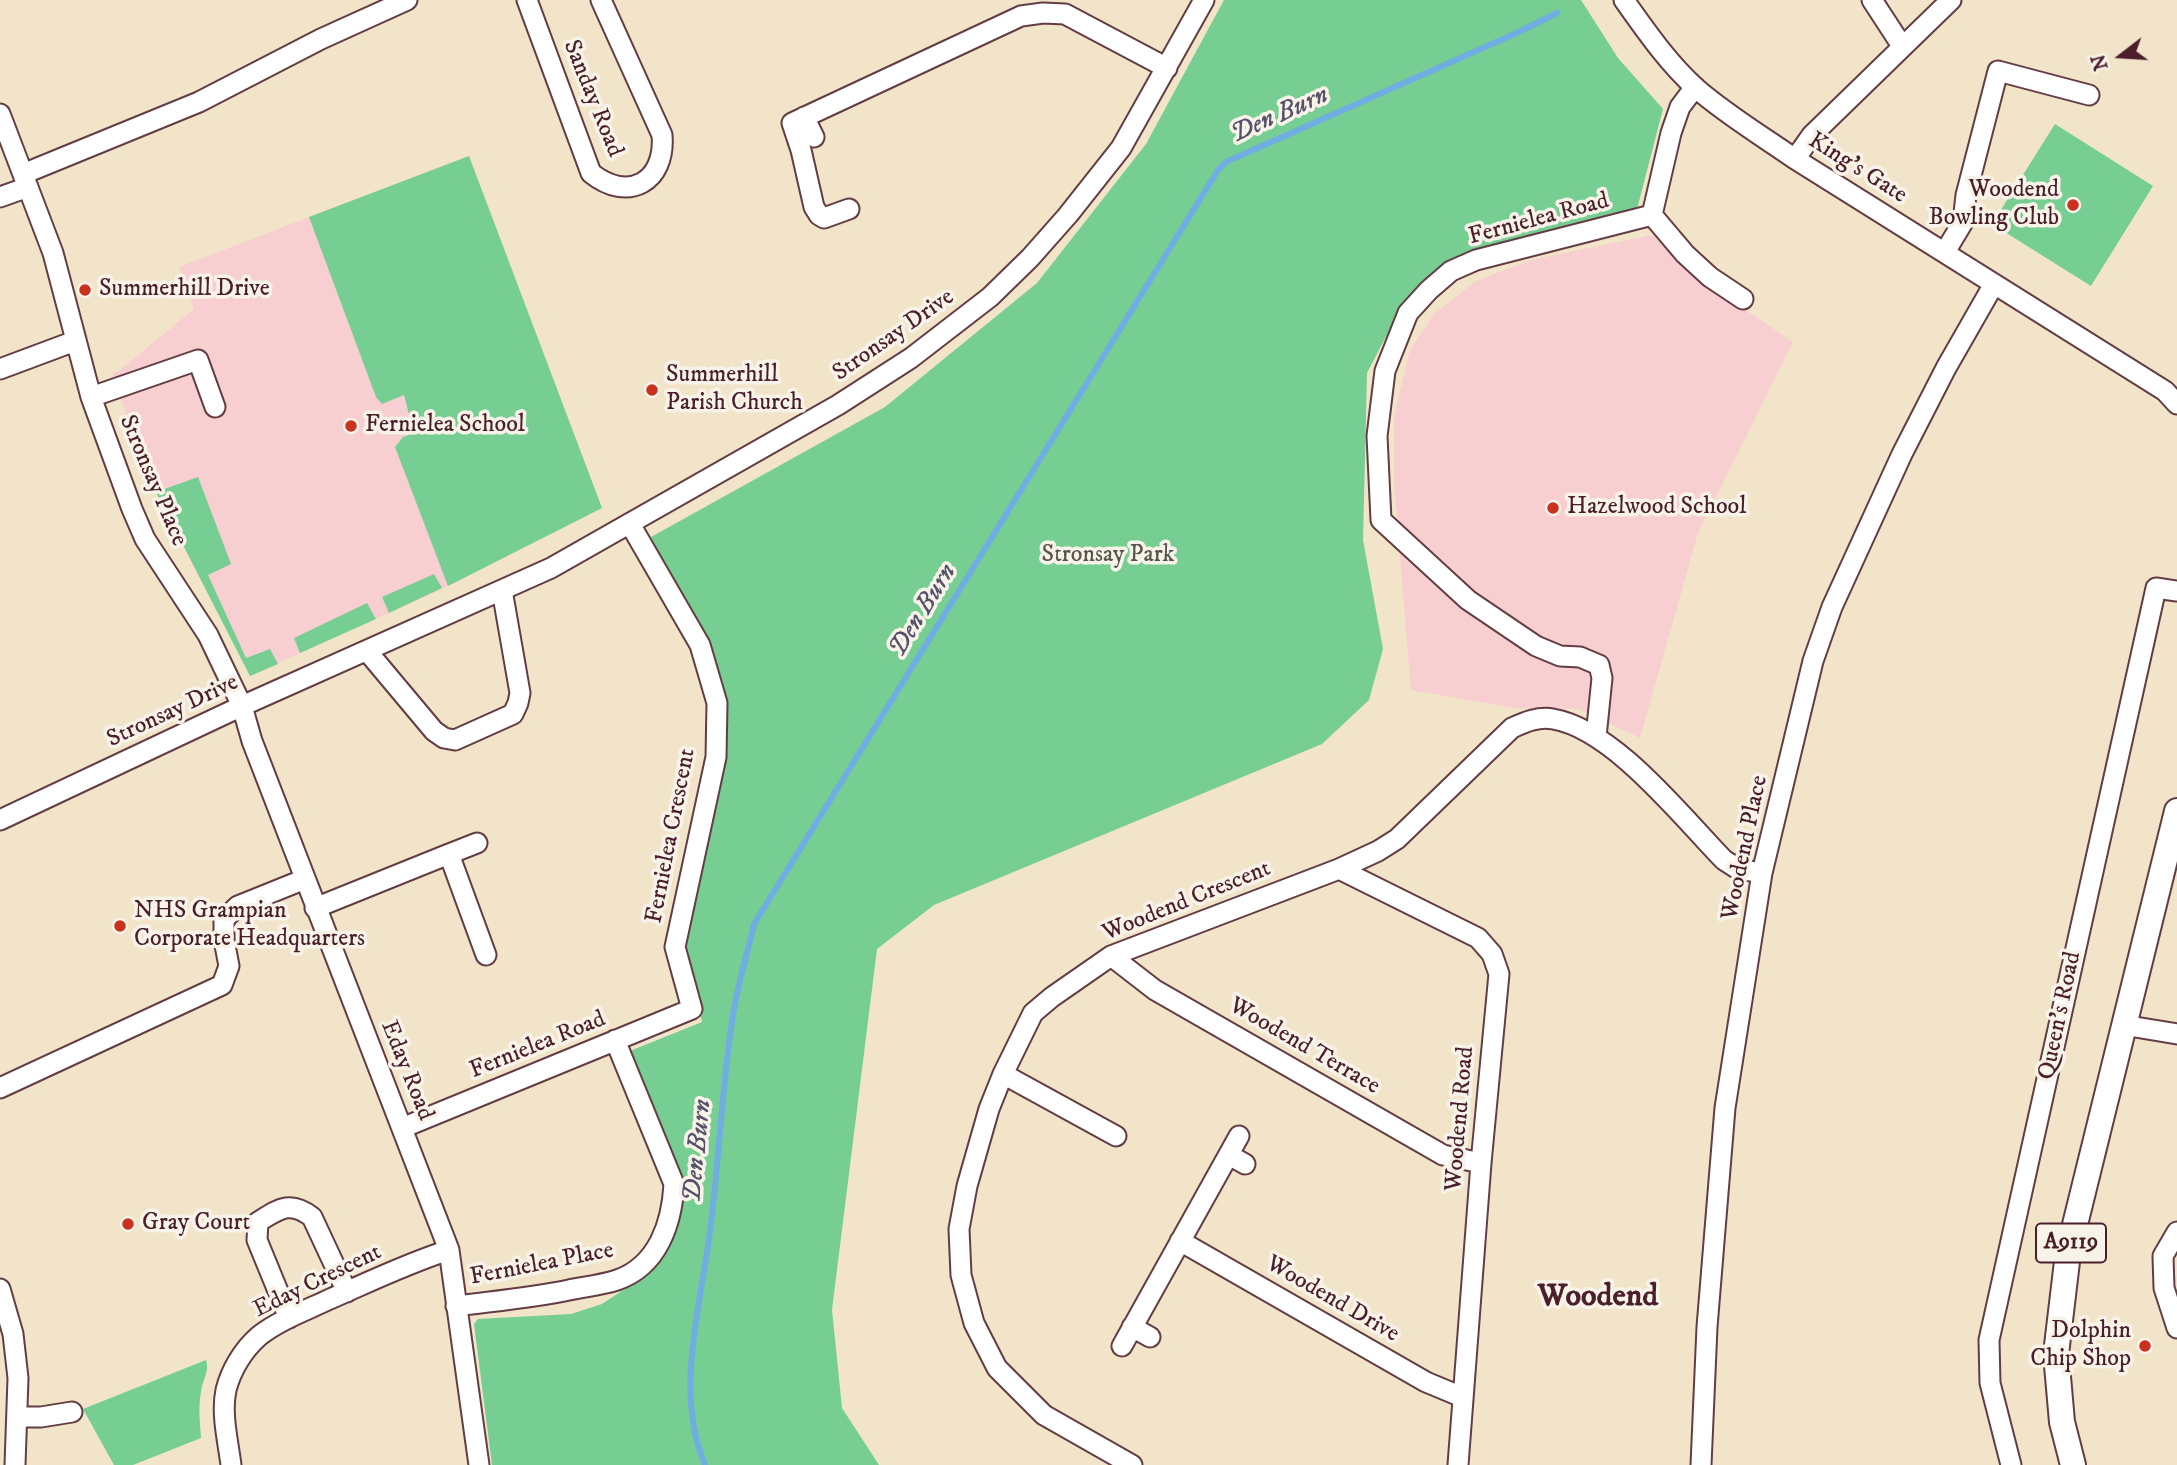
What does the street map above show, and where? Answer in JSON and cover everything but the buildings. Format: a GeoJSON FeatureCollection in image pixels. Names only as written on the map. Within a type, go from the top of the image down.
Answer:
{"type":"FeatureCollection","features":[{"type":"Feature","properties":{"kind":"main road","name":"A9119"},"geometry":{"type":"LineString","coordinates":[[2073,1465],[2061,1411],[2056,1354],[2068,1253],[2177,811]]}},
{"type":"Feature","properties":{"kind":"street"},"geometry":{"type":"LineString","coordinates":[[0,197],[26,180],[200,102],[321,39],[407,0]]}},
{"type":"Feature","properties":{"kind":"street","name":"Sanday Road"},"geometry":{"type":"LineString","coordinates":[[527,0],[591,173],[603,182],[620,187],[639,185],[659,166],[663,151],[662,135],[601,0]]}},
{"type":"Feature","properties":{"kind":"street","name":"Stronsay Drive"},"geometry":{"type":"LineString","coordinates":[[0,820],[242,706],[551,568],[838,405],[911,358],[990,297],[1053,232],[1121,148],[1204,0]]}},
{"type":"Feature","properties":{"kind":"street","name":"King's Gate"},"geometry":{"type":"LineString","coordinates":[[1624,0],[1652,40],[1695,87],[1735,119],[2173,396]]}},
{"type":"Feature","properties":{"kind":"street"},"geometry":{"type":"LineString","coordinates":[[1872,0],[1902,46]]}},
{"type":"Feature","properties":{"kind":"street"},"geometry":{"type":"LineString","coordinates":[[1795,159],[1812,135],[1951,0]]}},
{"type":"Feature","properties":{"kind":"street"},"geometry":{"type":"LineString","coordinates":[[798,120],[1021,16],[1065,14],[1167,68]]}},
{"type":"Feature","properties":{"kind":"street"},"geometry":{"type":"LineString","coordinates":[[1945,252],[1963,222],[1966,195],[1998,71],[2089,95]]}},
{"type":"Feature","properties":{"kind":"street"},"geometry":{"type":"LineString","coordinates":[[1695,87],[1680,107],[1675,120],[1652,215],[1685,254],[1710,277],[1743,299]]}},
{"type":"Feature","properties":{"kind":"street","name":"Stronsay Place"},"geometry":{"type":"LineString","coordinates":[[0,114],[54,253],[91,397],[145,539],[208,635],[242,706]]}},
{"type":"Feature","properties":{"kind":"street"},"geometry":{"type":"LineString","coordinates":[[798,120],[814,138]]}},
{"type":"Feature","properties":{"kind":"street"},"geometry":{"type":"LineString","coordinates":[[798,120],[814,207],[824,218],[849,209]]}},
{"type":"Feature","properties":{"kind":"street","name":"Fernielea Road"},"geometry":{"type":"LineString","coordinates":[[1596,737],[1602,678],[1599,665],[1580,657],[1560,656],[1536,646],[1468,600],[1423,562],[1381,520],[1377,436],[1385,371],[1408,313],[1451,271],[1476,260],[1652,215]]}},
{"type":"Feature","properties":{"kind":"street","name":"Woodend Place"},"geometry":{"type":"LineString","coordinates":[[1701,1465],[1707,1327],[1725,1108],[1762,873],[1813,660],[1832,607],[1915,429],[1994,284]]}},
{"type":"Feature","properties":{"kind":"street"},"geometry":{"type":"LineString","coordinates":[[0,369],[75,341]]}},
{"type":"Feature","properties":{"kind":"street"},"geometry":{"type":"LineString","coordinates":[[91,397],[198,360],[215,407]]}},
{"type":"Feature","properties":{"kind":"street","name":"Fernielea Crescent"},"geometry":{"type":"LineString","coordinates":[[629,524],[700,645],[717,703],[716,757],[675,947],[692,1009]]}},
{"type":"Feature","properties":{"kind":"street","name":"Queen's Road"},"geometry":{"type":"LineString","coordinates":[[2011,1465],[1990,1383],[1989,1340],[2156,589],[2177,591]]}},
{"type":"Feature","properties":{"kind":"street"},"geometry":{"type":"LineString","coordinates":[[367,651],[434,732],[444,738],[455,740],[513,714],[520,693],[502,590]]}},
{"type":"Feature","properties":{"kind":"street","name":"Eday Road"},"geometry":{"type":"LineString","coordinates":[[242,706],[252,741],[315,908],[449,1250],[479,1465]]}},
{"type":"Feature","properties":{"kind":"street","name":"Woodend Crescent"},"geometry":{"type":"LineString","coordinates":[[1132,1465],[1044,1415],[997,1368],[974,1323],[961,1275],[959,1229],[967,1186],[989,1109],[1033,1013],[1111,956],[1339,869],[1378,851],[1397,839],[1511,728],[1531,720],[1552,718],[1576,726],[1596,737],[1636,768],[1724,860],[1738,869],[1762,873]]}},
{"type":"Feature","properties":{"kind":"street"},"geometry":{"type":"LineString","coordinates":[[315,908],[477,844]]}},
{"type":"Feature","properties":{"kind":"street"},"geometry":{"type":"LineString","coordinates":[[449,855],[486,955]]}},
{"type":"Feature","properties":{"kind":"street","name":"Woodend Road"},"geometry":{"type":"LineString","coordinates":[[1339,869],[1478,938],[1492,954],[1499,974],[1481,1163],[1458,1465]]}},
{"type":"Feature","properties":{"kind":"street"},"geometry":{"type":"LineString","coordinates":[[0,1087],[222,985],[229,967],[224,940],[224,919],[239,906],[304,879]]}},
{"type":"Feature","properties":{"kind":"street","name":"Woodend Terrace"},"geometry":{"type":"LineString","coordinates":[[1111,956],[1155,990],[1444,1155],[1481,1163]]}},
{"type":"Feature","properties":{"kind":"street","name":"Fernielea Road"},"geometry":{"type":"LineString","coordinates":[[402,1128],[692,1009]]}},
{"type":"Feature","properties":{"kind":"street"},"geometry":{"type":"LineString","coordinates":[[2123,1025],[2177,1034]]}},
{"type":"Feature","properties":{"kind":"street","name":"Fernielea Place"},"geometry":{"type":"LineString","coordinates":[[456,1306],[540,1296],[617,1280],[635,1270],[654,1253],[667,1229],[673,1208],[674,1184],[615,1040]]}},
{"type":"Feature","properties":{"kind":"street"},"geometry":{"type":"LineString","coordinates":[[1003,1074],[1116,1136]]}},
{"type":"Feature","properties":{"kind":"street"},"geometry":{"type":"LineString","coordinates":[[1122,1346],[1180,1241],[1237,1159],[1239,1136]]}},
{"type":"Feature","properties":{"kind":"street"},"geometry":{"type":"LineString","coordinates":[[289,1318],[257,1240],[258,1222],[272,1213],[288,1207],[302,1209],[313,1217],[347,1292]]}},
{"type":"Feature","properties":{"kind":"street"},"geometry":{"type":"LineString","coordinates":[[2177,1232],[2163,1256],[2164,1288],[2177,1328]]}},
{"type":"Feature","properties":{"kind":"street","name":"Woodend Drive"},"geometry":{"type":"LineString","coordinates":[[1180,1241],[1426,1382],[1462,1397]]}},
{"type":"Feature","properties":{"kind":"street","name":"Eday Crescent"},"geometry":{"type":"LineString","coordinates":[[231,1465],[226,1392],[239,1358],[259,1336],[289,1318],[421,1259],[449,1250]]}},
{"type":"Feature","properties":{"kind":"street"},"geometry":{"type":"LineString","coordinates":[[0,1289],[13,1334],[18,1378],[15,1465]]}},
{"type":"Feature","properties":{"kind":"street"},"geometry":{"type":"LineString","coordinates":[[1132,1327],[1150,1337]]}},
{"type":"Feature","properties":{"kind":"street"},"geometry":{"type":"LineString","coordinates":[[18,1417],[41,1417],[72,1412]]}},
{"type":"Feature","properties":{"kind":"shaded area","name":"Fernielea School"},"geometry":{"type":"Polygon","coordinates":[[[469,156],[602,508],[448,586],[250,676],[149,480],[112,373],[120,370],[194,309],[179,267],[469,156]]]}},
{"type":"Feature","properties":{"kind":"shaded area","name":"Hazelwood School"},"geometry":{"type":"Polygon","coordinates":[[[1652,235],[1696,276],[1793,342],[1698,533],[1640,738],[1579,709],[1515,708],[1411,690],[1394,483],[1394,416],[1410,350],[1434,314],[1476,281],[1531,260],[1652,235]]]}},
{"type":"Feature","properties":{"kind":"green space","name":"Stronsay Park"},"geometry":{"type":"Polygon","coordinates":[[[1224,0],[1581,0],[1618,58],[1663,109],[1636,213],[1500,244],[1440,266],[1403,304],[1367,373],[1363,540],[1383,649],[1369,700],[1322,744],[934,905],[877,949],[832,1310],[842,1408],[879,1465],[492,1465],[474,1324],[478,1319],[571,1314],[602,1304],[652,1271],[667,1247],[677,1222],[625,1053],[702,1022],[686,946],[705,858],[725,740],[691,612],[651,537],[885,407],[1037,283],[1146,144],[1224,0]]]}},
{"type":"Feature","properties":{"kind":"green space","name":"Woodend Bowling Club"},"geometry":{"type":"Polygon","coordinates":[[[2055,124],[2153,186],[2091,286],[1992,224],[2055,124]]]}},
{"type":"Feature","properties":{"kind":"green space"},"geometry":{"type":"Polygon","coordinates":[[[469,156],[602,508],[448,586],[395,447],[403,437],[414,433],[404,395],[382,404],[376,397],[309,217],[469,156]]]}},
{"type":"Feature","properties":{"kind":"green space"},"geometry":{"type":"Polygon","coordinates":[[[198,477],[231,564],[208,575],[246,658],[270,649],[278,664],[250,676],[156,492],[198,477]]]}},
{"type":"Feature","properties":{"kind":"green space"},"geometry":{"type":"Polygon","coordinates":[[[434,574],[442,588],[389,613],[382,597],[434,574]]]}},
{"type":"Feature","properties":{"kind":"green space"},"geometry":{"type":"Polygon","coordinates":[[[367,603],[376,619],[300,653],[294,638],[367,603]]]}},
{"type":"Feature","properties":{"kind":"green space"},"geometry":{"type":"Polygon","coordinates":[[[206,1360],[200,1404],[201,1438],[133,1465],[114,1465],[83,1409],[206,1360]]]}},
{"type":"Feature","properties":{"kind":"waterway","name":"Den Burn"},"geometry":{"type":"LineString","coordinates":[[705,1465],[696,1438],[692,1410],[692,1353],[709,1239],[732,1022],[754,924],[1218,170],[1226,162],[1557,13]]}},
{"type":"Feature","properties":{"kind":"place","name":"Woodend Bowling Club"},"geometry":{"type":"Point","coordinates":[2073,205]}},
{"type":"Feature","properties":{"kind":"place","name":"Summerhill Drive"},"geometry":{"type":"Point","coordinates":[85,290]}},
{"type":"Feature","properties":{"kind":"place","name":"Summerhill Parish Church"},"geometry":{"type":"Point","coordinates":[652,390]}},
{"type":"Feature","properties":{"kind":"place","name":"Fernielea School"},"geometry":{"type":"Point","coordinates":[351,426]}},
{"type":"Feature","properties":{"kind":"place","name":"Hazelwood School"},"geometry":{"type":"Point","coordinates":[1553,508]}},
{"type":"Feature","properties":{"kind":"place","name":"NHS Grampian Corporate Headquarters"},"geometry":{"type":"Point","coordinates":[120,926]}},
{"type":"Feature","properties":{"kind":"place","name":"Gray Court"},"geometry":{"type":"Point","coordinates":[128,1224]}},
{"type":"Feature","properties":{"kind":"place","name":"Dolphin Chip Shop"},"geometry":{"type":"Point","coordinates":[2145,1346]}},
{"type":"Feature","properties":{"kind":"district","name":"Woodend"},"geometry":{"type":"Point","coordinates":[1598,1298]}}]}
